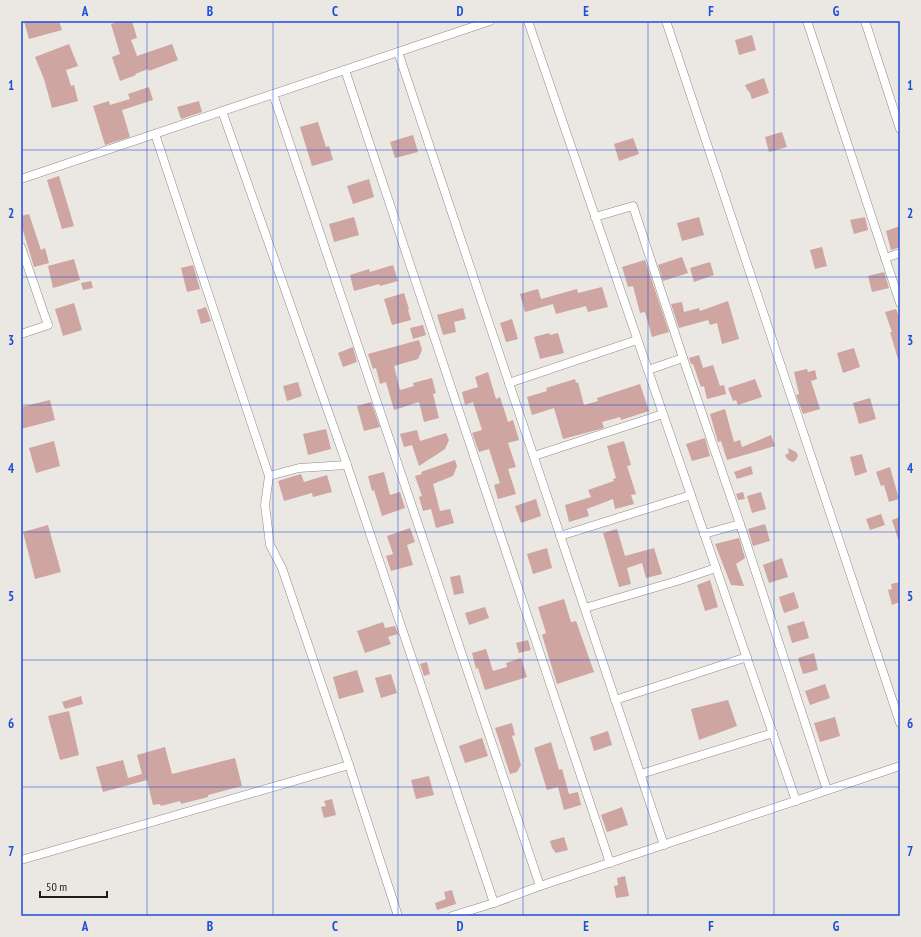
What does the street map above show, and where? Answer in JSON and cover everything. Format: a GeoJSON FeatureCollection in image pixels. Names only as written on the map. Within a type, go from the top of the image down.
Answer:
{"type":"FeatureCollection","features":[{"type":"Feature","properties":{"kind":"street"},"geometry":{"type":"LineString","coordinates":[[21,179],[490,21]]}},
{"type":"Feature","properties":{"kind":"street"},"geometry":{"type":"LineString","coordinates":[[528,21],[796,801]]}},
{"type":"Feature","properties":{"kind":"street"},"geometry":{"type":"LineString","coordinates":[[666,21],[900,723]]}},
{"type":"Feature","properties":{"kind":"street"},"geometry":{"type":"LineString","coordinates":[[808,21],[900,303]]}},
{"type":"Feature","properties":{"kind":"street"},"geometry":{"type":"LineString","coordinates":[[865,21],[900,129]]}},
{"type":"Feature","properties":{"kind":"street"},"geometry":{"type":"LineString","coordinates":[[398,52],[664,845]]}},
{"type":"Feature","properties":{"kind":"street"},"geometry":{"type":"LineString","coordinates":[[345,70],[610,863]]}},
{"type":"Feature","properties":{"kind":"street"},"geometry":{"type":"LineString","coordinates":[[273,94],[540,886]]}},
{"type":"Feature","properties":{"kind":"street"},"geometry":{"type":"LineString","coordinates":[[222,111],[347,464],[494,904]]}},
{"type":"Feature","properties":{"kind":"street"},"geometry":{"type":"LineString","coordinates":[[155,134],[269,476],[265,505],[270,545],[282,568],[349,765],[398,916]]}},
{"type":"Feature","properties":{"kind":"street"},"geometry":{"type":"LineString","coordinates":[[595,217],[633,206],[740,524],[827,790]]}},
{"type":"Feature","properties":{"kind":"street"},"geometry":{"type":"LineString","coordinates":[[21,247],[48,325],[21,334]]}},
{"type":"Feature","properties":{"kind":"street"},"geometry":{"type":"LineString","coordinates":[[885,258],[900,253]]}},
{"type":"Feature","properties":{"kind":"street"},"geometry":{"type":"LineString","coordinates":[[509,383],[637,340]]}},
{"type":"Feature","properties":{"kind":"street"},"geometry":{"type":"LineString","coordinates":[[648,370],[683,358]]}},
{"type":"Feature","properties":{"kind":"street"},"geometry":{"type":"LineString","coordinates":[[534,456],[663,414]]}},
{"type":"Feature","properties":{"kind":"street"},"geometry":{"type":"LineString","coordinates":[[269,476],[299,468],[347,464]]}},
{"type":"Feature","properties":{"kind":"street"},"geometry":{"type":"LineString","coordinates":[[560,536],[691,495]]}},
{"type":"Feature","properties":{"kind":"street"},"geometry":{"type":"LineString","coordinates":[[704,534],[740,524]]}},
{"type":"Feature","properties":{"kind":"street"},"geometry":{"type":"LineString","coordinates":[[585,608],[678,581],[716,568]]}},
{"type":"Feature","properties":{"kind":"street"},"geometry":{"type":"LineString","coordinates":[[615,700],[747,657]]}},
{"type":"Feature","properties":{"kind":"street"},"geometry":{"type":"LineString","coordinates":[[641,774],[773,733]]}},
{"type":"Feature","properties":{"kind":"street"},"geometry":{"type":"LineString","coordinates":[[21,860],[349,765]]}},
{"type":"Feature","properties":{"kind":"street"},"geometry":{"type":"LineString","coordinates":[[452,916],[494,904],[540,886],[900,766]]}},
{"type":"Feature","properties":{"kind":"building"},"geometry":{"type":"Polygon","coordinates":[[[24,21],[59,21],[62,30],[29,39],[24,21]]]}},
{"type":"Feature","properties":{"kind":"building"},"geometry":{"type":"Polygon","coordinates":[[[121,21],[132,21],[137,38],[131,40],[137,56],[172,44],[178,60],[149,71],[148,69],[120,81],[112,57],[120,54],[111,24],[121,21]]]}},
{"type":"Feature","properties":{"kind":"building"},"geometry":{"type":"Polygon","coordinates":[[[752,35],[756,50],[739,55],[735,40],[752,35]]]}},
{"type":"Feature","properties":{"kind":"building"},"geometry":{"type":"Polygon","coordinates":[[[69,44],[78,66],[66,70],[71,86],[74,85],[78,101],[52,108],[44,79],[35,57],[69,44]]]}},
{"type":"Feature","properties":{"kind":"building"},"geometry":{"type":"Polygon","coordinates":[[[764,78],[769,93],[752,99],[745,85],[764,78]]]}},
{"type":"Feature","properties":{"kind":"building"},"geometry":{"type":"Polygon","coordinates":[[[149,87],[153,100],[122,110],[130,137],[105,145],[93,106],[109,101],[110,105],[130,99],[128,94],[149,87]]]}},
{"type":"Feature","properties":{"kind":"building"},"geometry":{"type":"Polygon","coordinates":[[[199,101],[202,112],[181,119],[177,107],[199,101]]]}},
{"type":"Feature","properties":{"kind":"building"},"geometry":{"type":"Polygon","coordinates":[[[318,122],[326,147],[329,146],[333,160],[312,166],[300,127],[318,122]]]}},
{"type":"Feature","properties":{"kind":"building"},"geometry":{"type":"Polygon","coordinates":[[[782,132],[787,147],[769,152],[765,137],[782,132]]]}},
{"type":"Feature","properties":{"kind":"building"},"geometry":{"type":"Polygon","coordinates":[[[413,135],[418,152],[395,158],[390,142],[413,135]]]}},
{"type":"Feature","properties":{"kind":"building"},"geometry":{"type":"Polygon","coordinates":[[[633,138],[639,154],[619,161],[614,144],[633,138]]]}},
{"type":"Feature","properties":{"kind":"building"},"geometry":{"type":"Polygon","coordinates":[[[59,176],[74,226],[62,229],[47,180],[59,176]]]}},
{"type":"Feature","properties":{"kind":"building"},"geometry":{"type":"Polygon","coordinates":[[[369,179],[374,197],[353,204],[347,186],[369,179]]]}},
{"type":"Feature","properties":{"kind":"building"},"geometry":{"type":"Polygon","coordinates":[[[29,214],[41,250],[45,248],[49,263],[34,267],[21,224],[21,216],[29,214]]]}},
{"type":"Feature","properties":{"kind":"building"},"geometry":{"type":"Polygon","coordinates":[[[354,217],[359,235],[334,242],[329,224],[354,217]]]}},
{"type":"Feature","properties":{"kind":"building"},"geometry":{"type":"Polygon","coordinates":[[[699,217],[704,235],[682,241],[677,223],[699,217]]]}},
{"type":"Feature","properties":{"kind":"building"},"geometry":{"type":"Polygon","coordinates":[[[865,217],[868,230],[854,234],[850,220],[865,217]]]}},
{"type":"Feature","properties":{"kind":"building"},"geometry":{"type":"Polygon","coordinates":[[[900,226],[900,247],[891,250],[886,231],[900,226]]]}},
{"type":"Feature","properties":{"kind":"building"},"geometry":{"type":"Polygon","coordinates":[[[822,247],[827,266],[815,269],[810,250],[822,247]]]}},
{"type":"Feature","properties":{"kind":"building"},"geometry":{"type":"Polygon","coordinates":[[[682,257],[688,273],[663,281],[658,265],[682,257]]]}},
{"type":"Feature","properties":{"kind":"building"},"geometry":{"type":"Polygon","coordinates":[[[74,259],[80,280],[53,288],[48,266],[74,259]]]}},
{"type":"Feature","properties":{"kind":"building"},"geometry":{"type":"Polygon","coordinates":[[[645,260],[669,332],[652,337],[645,312],[640,313],[633,286],[628,287],[622,267],[645,260]]]}},
{"type":"Feature","properties":{"kind":"building"},"geometry":{"type":"Polygon","coordinates":[[[710,262],[714,275],[694,282],[690,268],[710,262]]]}},
{"type":"Feature","properties":{"kind":"building"},"geometry":{"type":"Polygon","coordinates":[[[193,265],[200,289],[187,292],[181,268],[193,265]]]}},
{"type":"Feature","properties":{"kind":"building"},"geometry":{"type":"Polygon","coordinates":[[[393,265],[398,281],[380,286],[379,284],[354,291],[350,275],[369,269],[370,272],[393,265]]]}},
{"type":"Feature","properties":{"kind":"building"},"geometry":{"type":"Polygon","coordinates":[[[884,272],[889,288],[872,292],[868,276],[884,272]]]}},
{"type":"Feature","properties":{"kind":"building"},"geometry":{"type":"Polygon","coordinates":[[[91,281],[93,288],[83,290],[81,283],[91,281]]]}},
{"type":"Feature","properties":{"kind":"building"},"geometry":{"type":"Polygon","coordinates":[[[602,287],[608,307],[588,312],[586,306],[556,314],[553,304],[525,312],[520,294],[538,289],[541,299],[577,289],[578,293],[602,287]]]}},
{"type":"Feature","properties":{"kind":"building"},"geometry":{"type":"Polygon","coordinates":[[[404,293],[411,320],[392,325],[384,299],[404,293]]]}},
{"type":"Feature","properties":{"kind":"building"},"geometry":{"type":"Polygon","coordinates":[[[728,301],[739,339],[722,344],[717,323],[710,325],[708,320],[679,328],[671,304],[682,302],[684,312],[699,308],[700,311],[728,301]]]}},
{"type":"Feature","properties":{"kind":"building"},"geometry":{"type":"Polygon","coordinates":[[[74,303],[82,330],[63,336],[55,309],[74,303]]]}},
{"type":"Feature","properties":{"kind":"building"},"geometry":{"type":"Polygon","coordinates":[[[206,307],[211,321],[201,324],[197,310],[206,307]]]}},
{"type":"Feature","properties":{"kind":"building"},"geometry":{"type":"Polygon","coordinates":[[[463,308],[466,319],[454,322],[456,332],[443,335],[437,315],[463,308]]]}},
{"type":"Feature","properties":{"kind":"building"},"geometry":{"type":"Polygon","coordinates":[[[896,309],[900,319],[900,358],[898,359],[890,332],[892,332],[885,312],[896,309]]]}},
{"type":"Feature","properties":{"kind":"building"},"geometry":{"type":"Polygon","coordinates":[[[512,319],[518,339],[506,342],[500,323],[512,319]]]}},
{"type":"Feature","properties":{"kind":"building"},"geometry":{"type":"Polygon","coordinates":[[[423,325],[426,335],[413,339],[410,328],[423,325]]]}},
{"type":"Feature","properties":{"kind":"building"},"geometry":{"type":"Polygon","coordinates":[[[549,333],[550,335],[558,333],[564,353],[540,359],[534,337],[549,333]]]}},
{"type":"Feature","properties":{"kind":"building"},"geometry":{"type":"Polygon","coordinates":[[[419,340],[422,350],[418,359],[394,366],[400,390],[414,386],[413,383],[432,378],[436,393],[433,394],[439,418],[424,422],[419,402],[394,410],[386,382],[380,384],[376,368],[373,369],[368,354],[419,340]]]}},
{"type":"Feature","properties":{"kind":"building"},"geometry":{"type":"Polygon","coordinates":[[[353,347],[357,362],[343,367],[338,353],[353,347]]]}},
{"type":"Feature","properties":{"kind":"building"},"geometry":{"type":"Polygon","coordinates":[[[854,348],[860,367],[843,373],[837,353],[854,348]]]}},
{"type":"Feature","properties":{"kind":"building"},"geometry":{"type":"Polygon","coordinates":[[[699,355],[703,368],[713,365],[720,386],[724,385],[726,394],[707,399],[704,386],[701,387],[693,364],[691,364],[689,358],[699,355]]]}},
{"type":"Feature","properties":{"kind":"building"},"geometry":{"type":"Polygon","coordinates":[[[807,369],[808,372],[815,370],[817,379],[811,381],[820,409],[803,414],[796,395],[799,394],[794,372],[807,369]]]}},
{"type":"Feature","properties":{"kind":"building"},"geometry":{"type":"Polygon","coordinates":[[[488,372],[496,399],[500,397],[508,422],[513,420],[519,440],[508,443],[516,467],[508,469],[516,494],[498,499],[494,485],[500,483],[489,449],[479,452],[472,433],[482,430],[473,402],[465,405],[462,392],[478,387],[475,377],[488,372]]]}},
{"type":"Feature","properties":{"kind":"building"},"geometry":{"type":"Polygon","coordinates":[[[575,379],[576,383],[578,382],[584,405],[598,401],[597,398],[640,384],[649,411],[621,420],[620,417],[602,422],[604,428],[563,439],[554,408],[532,415],[527,397],[547,391],[546,388],[575,379]]]}},
{"type":"Feature","properties":{"kind":"building"},"geometry":{"type":"Polygon","coordinates":[[[755,379],[762,397],[738,405],[736,400],[733,401],[728,388],[755,379]]]}},
{"type":"Feature","properties":{"kind":"building"},"geometry":{"type":"Polygon","coordinates":[[[298,382],[302,396],[287,401],[283,386],[298,382]]]}},
{"type":"Feature","properties":{"kind":"building"},"geometry":{"type":"Polygon","coordinates":[[[870,398],[876,419],[859,424],[853,403],[870,398]]]}},
{"type":"Feature","properties":{"kind":"building"},"geometry":{"type":"Polygon","coordinates":[[[50,400],[55,420],[21,429],[21,407],[50,400]]]}},
{"type":"Feature","properties":{"kind":"building"},"geometry":{"type":"Polygon","coordinates":[[[371,402],[380,427],[364,431],[357,406],[371,402]]]}},
{"type":"Feature","properties":{"kind":"building"},"geometry":{"type":"Polygon","coordinates":[[[725,409],[734,442],[740,440],[742,447],[771,435],[775,446],[727,460],[721,441],[718,442],[710,414],[725,409]]]}},
{"type":"Feature","properties":{"kind":"building"},"geometry":{"type":"Polygon","coordinates":[[[326,429],[331,449],[308,455],[303,434],[326,429]]]}},
{"type":"Feature","properties":{"kind":"building"},"geometry":{"type":"Polygon","coordinates":[[[417,430],[420,441],[446,433],[449,440],[445,449],[419,466],[412,445],[404,447],[400,434],[417,430]]]}},
{"type":"Feature","properties":{"kind":"building"},"geometry":{"type":"Polygon","coordinates":[[[705,438],[710,456],[692,461],[686,444],[705,438]]]}},
{"type":"Feature","properties":{"kind":"building"},"geometry":{"type":"Polygon","coordinates":[[[54,441],[60,466],[36,473],[29,448],[54,441]]]}},
{"type":"Feature","properties":{"kind":"building"},"geometry":{"type":"Polygon","coordinates":[[[624,441],[631,465],[627,466],[636,494],[631,495],[634,504],[615,509],[613,499],[587,509],[589,516],[569,522],[565,505],[591,497],[588,490],[614,481],[613,479],[616,478],[607,446],[624,441]]]}},
{"type":"Feature","properties":{"kind":"building"},"geometry":{"type":"Polygon","coordinates":[[[788,448],[796,452],[798,456],[795,461],[792,462],[787,459],[785,455],[789,453],[788,448]]]}},
{"type":"Feature","properties":{"kind":"building"},"geometry":{"type":"Polygon","coordinates":[[[862,454],[867,472],[855,476],[850,457],[862,454]]]}},
{"type":"Feature","properties":{"kind":"building"},"geometry":{"type":"Polygon","coordinates":[[[455,460],[457,466],[453,476],[433,484],[440,511],[450,509],[454,523],[436,528],[431,509],[423,511],[419,497],[422,496],[415,476],[422,474],[421,472],[455,460]]]}},
{"type":"Feature","properties":{"kind":"building"},"geometry":{"type":"Polygon","coordinates":[[[751,466],[753,474],[737,479],[734,472],[751,466]]]}},
{"type":"Feature","properties":{"kind":"building"},"geometry":{"type":"Polygon","coordinates":[[[890,467],[899,499],[889,502],[884,485],[881,486],[876,472],[890,467]]]}},
{"type":"Feature","properties":{"kind":"building"},"geometry":{"type":"Polygon","coordinates":[[[384,472],[390,495],[400,492],[405,508],[382,516],[368,476],[384,472]]]}},
{"type":"Feature","properties":{"kind":"building"},"geometry":{"type":"Polygon","coordinates":[[[301,474],[304,482],[327,475],[332,492],[313,497],[312,493],[284,501],[278,481],[301,474]]]}},
{"type":"Feature","properties":{"kind":"building"},"geometry":{"type":"Polygon","coordinates":[[[743,492],[745,499],[738,500],[736,494],[743,492]]]}},
{"type":"Feature","properties":{"kind":"building"},"geometry":{"type":"Polygon","coordinates":[[[761,492],[766,509],[752,513],[747,496],[761,492]]]}},
{"type":"Feature","properties":{"kind":"building"},"geometry":{"type":"Polygon","coordinates":[[[536,499],[541,516],[521,523],[515,506],[536,499]]]}},
{"type":"Feature","properties":{"kind":"building"},"geometry":{"type":"Polygon","coordinates":[[[881,514],[885,525],[870,530],[866,519],[881,514]]]}},
{"type":"Feature","properties":{"kind":"building"},"geometry":{"type":"Polygon","coordinates":[[[900,517],[900,539],[898,539],[892,520],[900,517]]]}},
{"type":"Feature","properties":{"kind":"building"},"geometry":{"type":"Polygon","coordinates":[[[765,524],[770,541],[753,546],[748,529],[765,524]]]}},
{"type":"Feature","properties":{"kind":"building"},"geometry":{"type":"Polygon","coordinates":[[[48,525],[61,572],[35,579],[23,532],[48,525]]]}},
{"type":"Feature","properties":{"kind":"building"},"geometry":{"type":"Polygon","coordinates":[[[410,528],[415,542],[407,545],[413,565],[391,571],[386,556],[393,554],[387,536],[410,528]]]}},
{"type":"Feature","properties":{"kind":"building"},"geometry":{"type":"Polygon","coordinates":[[[617,529],[625,556],[654,548],[662,574],[646,578],[642,563],[627,568],[631,584],[619,587],[603,533],[617,529]]]}},
{"type":"Feature","properties":{"kind":"building"},"geometry":{"type":"Polygon","coordinates":[[[739,538],[745,558],[736,564],[744,586],[731,585],[715,544],[739,538]]]}},
{"type":"Feature","properties":{"kind":"building"},"geometry":{"type":"Polygon","coordinates":[[[547,548],[552,568],[533,574],[527,554],[547,548]]]}},
{"type":"Feature","properties":{"kind":"building"},"geometry":{"type":"Polygon","coordinates":[[[782,558],[788,577],[769,583],[763,565],[782,558]]]}},
{"type":"Feature","properties":{"kind":"building"},"geometry":{"type":"Polygon","coordinates":[[[460,575],[464,593],[454,595],[450,577],[460,575]]]}},
{"type":"Feature","properties":{"kind":"building"},"geometry":{"type":"Polygon","coordinates":[[[710,580],[718,607],[705,611],[697,585],[710,580]]]}},
{"type":"Feature","properties":{"kind":"building"},"geometry":{"type":"Polygon","coordinates":[[[900,582],[900,602],[892,605],[888,590],[892,589],[891,584],[900,582]]]}},
{"type":"Feature","properties":{"kind":"building"},"geometry":{"type":"Polygon","coordinates":[[[794,592],[799,608],[784,613],[779,597],[794,592]]]}},
{"type":"Feature","properties":{"kind":"building"},"geometry":{"type":"Polygon","coordinates":[[[564,599],[571,622],[576,621],[594,672],[557,684],[542,635],[546,633],[538,607],[564,599]]]}},
{"type":"Feature","properties":{"kind":"building"},"geometry":{"type":"Polygon","coordinates":[[[485,607],[489,618],[469,625],[465,613],[485,607]]]}},
{"type":"Feature","properties":{"kind":"building"},"geometry":{"type":"Polygon","coordinates":[[[804,621],[809,638],[792,643],[787,626],[804,621]]]}},
{"type":"Feature","properties":{"kind":"building"},"geometry":{"type":"Polygon","coordinates":[[[383,622],[385,628],[395,626],[398,634],[388,637],[391,644],[365,653],[357,631],[383,622]]]}},
{"type":"Feature","properties":{"kind":"building"},"geometry":{"type":"Polygon","coordinates":[[[528,640],[531,650],[519,653],[516,643],[528,640]]]}},
{"type":"Feature","properties":{"kind":"building"},"geometry":{"type":"Polygon","coordinates":[[[486,649],[493,671],[507,667],[506,663],[521,658],[527,677],[485,690],[478,668],[476,669],[472,653],[486,649]]]}},
{"type":"Feature","properties":{"kind":"building"},"geometry":{"type":"Polygon","coordinates":[[[814,653],[818,670],[803,674],[798,658],[814,653]]]}},
{"type":"Feature","properties":{"kind":"building"},"geometry":{"type":"Polygon","coordinates":[[[427,662],[430,674],[424,676],[420,664],[427,662]]]}},
{"type":"Feature","properties":{"kind":"building"},"geometry":{"type":"Polygon","coordinates":[[[357,670],[364,692],[339,699],[333,677],[357,670]]]}},
{"type":"Feature","properties":{"kind":"building"},"geometry":{"type":"Polygon","coordinates":[[[391,674],[397,693],[381,698],[375,678],[391,674]]]}},
{"type":"Feature","properties":{"kind":"building"},"geometry":{"type":"Polygon","coordinates":[[[825,684],[830,698],[810,705],[805,691],[825,684]]]}},
{"type":"Feature","properties":{"kind":"building"},"geometry":{"type":"Polygon","coordinates":[[[81,696],[83,704],[65,709],[62,702],[81,696]]]}},
{"type":"Feature","properties":{"kind":"building"},"geometry":{"type":"Polygon","coordinates":[[[728,700],[737,726],[699,740],[691,709],[728,700]]]}},
{"type":"Feature","properties":{"kind":"building"},"geometry":{"type":"Polygon","coordinates":[[[69,711],[79,755],[60,760],[48,716],[69,711]]]}},
{"type":"Feature","properties":{"kind":"building"},"geometry":{"type":"Polygon","coordinates":[[[835,717],[840,736],[820,742],[814,723],[835,717]]]}},
{"type":"Feature","properties":{"kind":"building"},"geometry":{"type":"Polygon","coordinates":[[[512,723],[515,735],[512,736],[521,765],[517,772],[510,774],[495,728],[512,723]]]}},
{"type":"Feature","properties":{"kind":"building"},"geometry":{"type":"Polygon","coordinates":[[[608,731],[612,745],[594,751],[590,737],[608,731]]]}},
{"type":"Feature","properties":{"kind":"building"},"geometry":{"type":"Polygon","coordinates":[[[482,738],[488,756],[465,763],[459,746],[482,738]]]}},
{"type":"Feature","properties":{"kind":"building"},"geometry":{"type":"Polygon","coordinates":[[[551,742],[559,770],[562,769],[569,794],[578,792],[581,805],[564,810],[558,787],[547,790],[534,748],[551,742]]]}},
{"type":"Feature","properties":{"kind":"building"},"geometry":{"type":"Polygon","coordinates":[[[165,747],[172,774],[235,758],[242,786],[181,804],[180,801],[161,806],[160,804],[153,805],[147,780],[103,792],[96,767],[123,760],[128,778],[142,774],[137,755],[165,747]]]}},
{"type":"Feature","properties":{"kind":"building"},"geometry":{"type":"Polygon","coordinates":[[[429,776],[434,795],[416,799],[411,780],[429,776]]]}},
{"type":"Feature","properties":{"kind":"building"},"geometry":{"type":"Polygon","coordinates":[[[332,799],[336,815],[324,818],[321,807],[326,806],[324,801],[332,799]]]}},
{"type":"Feature","properties":{"kind":"building"},"geometry":{"type":"Polygon","coordinates":[[[622,807],[628,825],[607,832],[601,815],[622,807]]]}},
{"type":"Feature","properties":{"kind":"building"},"geometry":{"type":"Polygon","coordinates":[[[564,837],[568,850],[556,853],[552,848],[550,841],[564,837]]]}},
{"type":"Feature","properties":{"kind":"building"},"geometry":{"type":"Polygon","coordinates":[[[625,876],[629,896],[616,898],[614,886],[618,885],[617,878],[625,876]]]}},
{"type":"Feature","properties":{"kind":"building"},"geometry":{"type":"Polygon","coordinates":[[[452,890],[456,904],[437,910],[435,903],[446,899],[444,892],[452,890]]]}}]}
